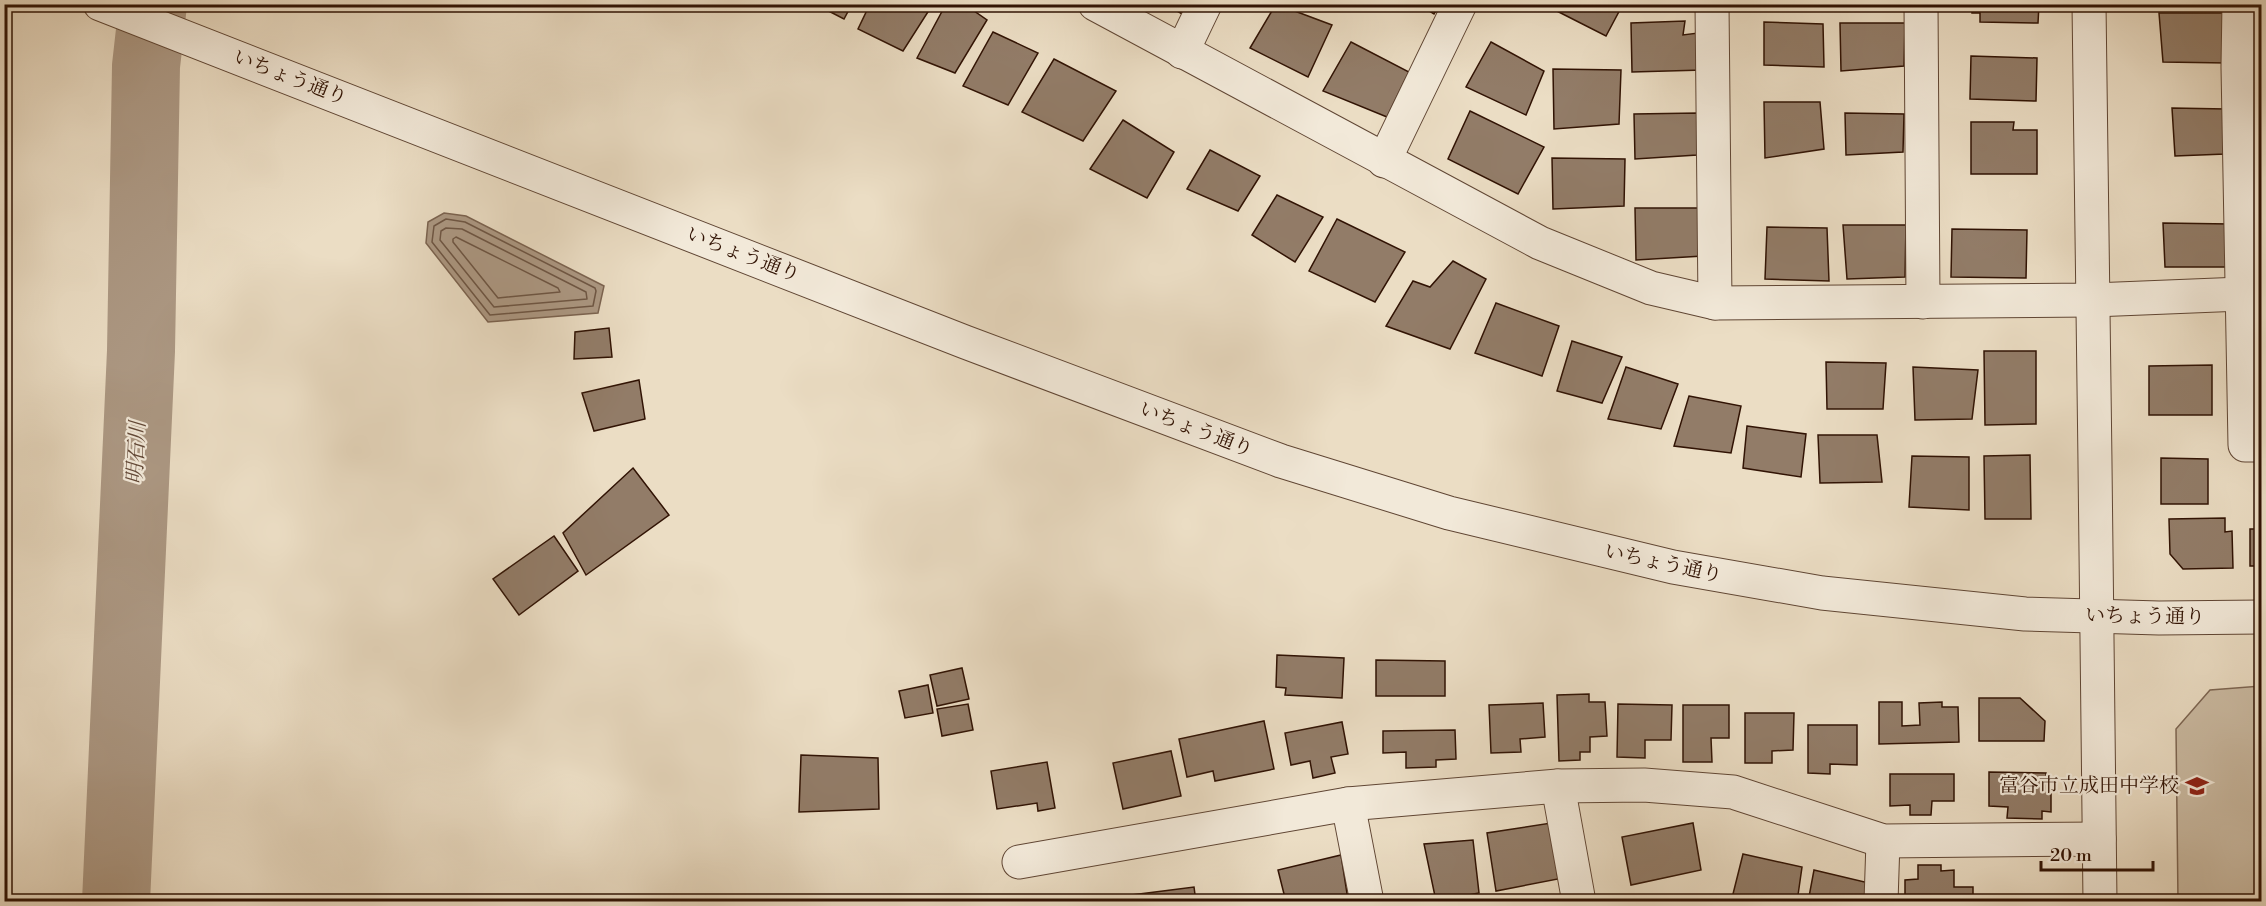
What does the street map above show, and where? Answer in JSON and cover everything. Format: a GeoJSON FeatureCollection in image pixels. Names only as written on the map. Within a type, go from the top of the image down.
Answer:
{"type":"FeatureCollection","features":[{"type":"Feature","properties":{"kind":"street","name":"いちょう通り"},"geometry":{"type":"LineString","coordinates":[[100,4],[943,333],[1281,462],[1426,506],[1616,555],[1747,581],[1822,592],[2002,611],[2097,617],[2262,617]]}},
{"type":"Feature","properties":{"kind":"street"},"geometry":{"type":"LineString","coordinates":[[1095,4],[1540,243],[1651,288],[1715,303],[2093,300],[2242,294]]}},
{"type":"Feature","properties":{"kind":"street"},"geometry":{"type":"LineString","coordinates":[[1182,52],[1205,4]]}},
{"type":"Feature","properties":{"kind":"street"},"geometry":{"type":"LineString","coordinates":[[1384,161],[1460,4]]}},
{"type":"Feature","properties":{"kind":"street"},"geometry":{"type":"LineString","coordinates":[[1712,4],[1715,303]]}},
{"type":"Feature","properties":{"kind":"street"},"geometry":{"type":"LineString","coordinates":[[1922,4],[1923,302]]}},
{"type":"Feature","properties":{"kind":"street"},"geometry":{"type":"LineString","coordinates":[[2089,4],[2100,902]]}},
{"type":"Feature","properties":{"kind":"street"},"geometry":{"type":"LineString","coordinates":[[2239,4],[2245,445],[2262,445]]}},
{"type":"Feature","properties":{"kind":"street"},"geometry":{"type":"LineString","coordinates":[[1019,862],[1348,804],[1558,786],[1644,785],[1733,792],[1883,840],[2099,839]]}},
{"type":"Feature","properties":{"kind":"street"},"geometry":{"type":"LineString","coordinates":[[1558,786],[1579,902]]}},
{"type":"Feature","properties":{"kind":"street"},"geometry":{"type":"LineString","coordinates":[[1348,804],[1367,902]]}},
{"type":"Feature","properties":{"kind":"street"},"geometry":{"type":"LineString","coordinates":[[1881,902],[1883,840]]}},
{"type":"Feature","properties":{"kind":"shaded area"},"geometry":{"type":"Polygon","coordinates":[[[2261,686],[2261,901],[2178,901],[2176,729],[2210,690],[2261,686]]]}},
{"type":"Feature","properties":{"kind":"water"},"geometry":{"type":"Polygon","coordinates":[[[444,213],[466,216],[604,286],[598,313],[488,322],[426,243],[428,222],[444,213]]]}},
{"type":"Feature","properties":{"kind":"building"},"geometry":{"type":"Polygon","coordinates":[[[815,4],[852,4],[844,19],[815,4]]]}},
{"type":"Feature","properties":{"kind":"building"},"geometry":{"type":"Polygon","coordinates":[[[870,4],[933,4],[903,51],[858,29],[870,4]]]}},
{"type":"Feature","properties":{"kind":"building"},"geometry":{"type":"Polygon","coordinates":[[[946,4],[964,4],[987,20],[955,73],[917,58],[946,4]]]}},
{"type":"Feature","properties":{"kind":"building"},"geometry":{"type":"Polygon","coordinates":[[[1164,4],[1192,4],[1186,16],[1164,4]]]}},
{"type":"Feature","properties":{"kind":"building"},"geometry":{"type":"Polygon","coordinates":[[[1276,4],[1332,25],[1308,77],[1250,48],[1276,4]]]}},
{"type":"Feature","properties":{"kind":"building"},"geometry":{"type":"Polygon","coordinates":[[[1418,4],[1440,4],[1434,14],[1418,4]]]}},
{"type":"Feature","properties":{"kind":"building"},"geometry":{"type":"Polygon","coordinates":[[[1543,4],[1623,4],[1606,36],[1543,4]]]}},
{"type":"Feature","properties":{"kind":"building"},"geometry":{"type":"Polygon","coordinates":[[[1972,4],[2039,4],[2038,23],[1980,22],[1980,13],[1972,13],[1972,4]]]}},
{"type":"Feature","properties":{"kind":"building"},"geometry":{"type":"Polygon","coordinates":[[[2159,13],[2225,13],[2227,63],[2163,62],[2159,13]]]}},
{"type":"Feature","properties":{"kind":"building"},"geometry":{"type":"Polygon","coordinates":[[[1685,21],[1683,35],[1706,32],[1703,70],[1632,72],[1631,23],[1685,21]]]}},
{"type":"Feature","properties":{"kind":"building"},"geometry":{"type":"Polygon","coordinates":[[[1764,22],[1823,24],[1824,67],[1764,65],[1764,22]]]}},
{"type":"Feature","properties":{"kind":"building"},"geometry":{"type":"Polygon","coordinates":[[[1840,23],[1905,23],[1904,66],[1841,71],[1840,23]]]}},
{"type":"Feature","properties":{"kind":"building"},"geometry":{"type":"Polygon","coordinates":[[[993,32],[1038,53],[1008,105],[963,86],[993,32]]]}},
{"type":"Feature","properties":{"kind":"building"},"geometry":{"type":"Polygon","coordinates":[[[1351,42],[1409,72],[1387,117],[1323,91],[1351,42]]]}},
{"type":"Feature","properties":{"kind":"building"},"geometry":{"type":"Polygon","coordinates":[[[1491,42],[1544,71],[1526,115],[1466,87],[1491,42]]]}},
{"type":"Feature","properties":{"kind":"building"},"geometry":{"type":"Polygon","coordinates":[[[1971,56],[2037,58],[2036,101],[1970,99],[1971,56]]]}},
{"type":"Feature","properties":{"kind":"building"},"geometry":{"type":"Polygon","coordinates":[[[1054,59],[1116,91],[1083,141],[1022,112],[1054,59]]]}},
{"type":"Feature","properties":{"kind":"building"},"geometry":{"type":"Polygon","coordinates":[[[1553,69],[1621,70],[1619,124],[1554,129],[1553,69]]]}},
{"type":"Feature","properties":{"kind":"building"},"geometry":{"type":"Polygon","coordinates":[[[1764,102],[1820,102],[1824,149],[1765,158],[1764,102]]]}},
{"type":"Feature","properties":{"kind":"building"},"geometry":{"type":"Polygon","coordinates":[[[2172,108],[2226,109],[2225,154],[2175,156],[2172,108]]]}},
{"type":"Feature","properties":{"kind":"building"},"geometry":{"type":"Polygon","coordinates":[[[1470,111],[1544,147],[1518,194],[1448,159],[1470,111]]]}},
{"type":"Feature","properties":{"kind":"building"},"geometry":{"type":"Polygon","coordinates":[[[1698,113],[1697,155],[1635,159],[1634,114],[1698,113]]]}},
{"type":"Feature","properties":{"kind":"building"},"geometry":{"type":"Polygon","coordinates":[[[1845,113],[1904,114],[1903,152],[1846,155],[1845,113]]]}},
{"type":"Feature","properties":{"kind":"building"},"geometry":{"type":"Polygon","coordinates":[[[1123,120],[1174,152],[1147,198],[1090,169],[1123,120]]]}},
{"type":"Feature","properties":{"kind":"building"},"geometry":{"type":"Polygon","coordinates":[[[1971,122],[2014,122],[2013,130],[2037,130],[2037,174],[1971,174],[1971,122]]]}},
{"type":"Feature","properties":{"kind":"building"},"geometry":{"type":"Polygon","coordinates":[[[1210,150],[1260,176],[1238,211],[1187,189],[1210,150]]]}},
{"type":"Feature","properties":{"kind":"building"},"geometry":{"type":"Polygon","coordinates":[[[1552,158],[1625,159],[1624,206],[1553,209],[1552,158]]]}},
{"type":"Feature","properties":{"kind":"building"},"geometry":{"type":"Polygon","coordinates":[[[1277,195],[1323,217],[1295,262],[1252,235],[1277,195]]]}},
{"type":"Feature","properties":{"kind":"building"},"geometry":{"type":"Polygon","coordinates":[[[1635,208],[1701,208],[1703,256],[1636,260],[1635,208]]]}},
{"type":"Feature","properties":{"kind":"building"},"geometry":{"type":"Polygon","coordinates":[[[1337,219],[1405,252],[1375,302],[1309,271],[1337,219]]]}},
{"type":"Feature","properties":{"kind":"building"},"geometry":{"type":"Polygon","coordinates":[[[2163,223],[2230,224],[2229,267],[2165,267],[2163,223]]]}},
{"type":"Feature","properties":{"kind":"building"},"geometry":{"type":"Polygon","coordinates":[[[1843,225],[1906,225],[1905,277],[1847,279],[1843,225]]]}},
{"type":"Feature","properties":{"kind":"building"},"geometry":{"type":"Polygon","coordinates":[[[1767,227],[1827,228],[1829,281],[1765,279],[1767,227]]]}},
{"type":"Feature","properties":{"kind":"building"},"geometry":{"type":"Polygon","coordinates":[[[1952,229],[2027,230],[2026,278],[1951,277],[1952,229]]]}},
{"type":"Feature","properties":{"kind":"building"},"geometry":{"type":"Polygon","coordinates":[[[1453,261],[1486,279],[1450,349],[1386,326],[1413,281],[1430,287],[1453,261]]]}},
{"type":"Feature","properties":{"kind":"building"},"geometry":{"type":"Polygon","coordinates":[[[1496,303],[1559,326],[1542,376],[1475,353],[1496,303]]]}},
{"type":"Feature","properties":{"kind":"building"},"geometry":{"type":"Polygon","coordinates":[[[609,328],[612,357],[574,359],[575,332],[609,328]]]}},
{"type":"Feature","properties":{"kind":"building"},"geometry":{"type":"Polygon","coordinates":[[[1572,341],[1622,357],[1602,403],[1557,391],[1572,341]]]}},
{"type":"Feature","properties":{"kind":"building"},"geometry":{"type":"Polygon","coordinates":[[[1984,351],[2036,351],[2036,424],[1985,425],[1984,351]]]}},
{"type":"Feature","properties":{"kind":"building"},"geometry":{"type":"Polygon","coordinates":[[[1826,362],[1886,363],[1883,409],[1827,409],[1826,362]]]}},
{"type":"Feature","properties":{"kind":"building"},"geometry":{"type":"Polygon","coordinates":[[[2212,365],[2212,415],[2149,415],[2149,366],[2212,365]]]}},
{"type":"Feature","properties":{"kind":"building"},"geometry":{"type":"Polygon","coordinates":[[[1626,367],[1678,384],[1661,429],[1608,419],[1626,367]]]}},
{"type":"Feature","properties":{"kind":"building"},"geometry":{"type":"Polygon","coordinates":[[[1913,367],[1978,370],[1972,419],[1915,420],[1913,367]]]}},
{"type":"Feature","properties":{"kind":"building"},"geometry":{"type":"Polygon","coordinates":[[[639,380],[645,419],[594,431],[582,393],[639,380]]]}},
{"type":"Feature","properties":{"kind":"building"},"geometry":{"type":"Polygon","coordinates":[[[1689,396],[1741,406],[1731,453],[1674,446],[1689,396]]]}},
{"type":"Feature","properties":{"kind":"building"},"geometry":{"type":"Polygon","coordinates":[[[1747,426],[1806,434],[1801,477],[1743,468],[1747,426]]]}},
{"type":"Feature","properties":{"kind":"building"},"geometry":{"type":"Polygon","coordinates":[[[1818,435],[1877,435],[1882,482],[1820,483],[1818,435]]]}},
{"type":"Feature","properties":{"kind":"building"},"geometry":{"type":"Polygon","coordinates":[[[2030,455],[2031,519],[1985,519],[1984,456],[2030,455]]]}},
{"type":"Feature","properties":{"kind":"building"},"geometry":{"type":"Polygon","coordinates":[[[1912,456],[1969,457],[1969,510],[1909,507],[1912,456]]]}},
{"type":"Feature","properties":{"kind":"building"},"geometry":{"type":"Polygon","coordinates":[[[2161,458],[2208,459],[2208,504],[2161,504],[2161,458]]]}},
{"type":"Feature","properties":{"kind":"building"},"geometry":{"type":"Polygon","coordinates":[[[633,468],[669,515],[586,575],[563,533],[633,468]]]}},
{"type":"Feature","properties":{"kind":"building"},"geometry":{"type":"Polygon","coordinates":[[[2225,518],[2225,532],[2232,531],[2233,568],[2183,569],[2170,554],[2169,519],[2225,518]]]}},
{"type":"Feature","properties":{"kind":"building"},"geometry":{"type":"Polygon","coordinates":[[[2250,529],[2262,529],[2262,566],[2250,566],[2250,529]]]}},
{"type":"Feature","properties":{"kind":"building"},"geometry":{"type":"Polygon","coordinates":[[[554,536],[578,571],[519,615],[493,579],[554,536]]]}},
{"type":"Feature","properties":{"kind":"building"},"geometry":{"type":"Polygon","coordinates":[[[1277,655],[1344,658],[1342,698],[1285,695],[1286,688],[1276,687],[1277,655]]]}},
{"type":"Feature","properties":{"kind":"building"},"geometry":{"type":"Polygon","coordinates":[[[1376,660],[1445,661],[1445,696],[1376,696],[1376,660]]]}},
{"type":"Feature","properties":{"kind":"building"},"geometry":{"type":"Polygon","coordinates":[[[962,668],[969,699],[937,706],[930,675],[962,668]]]}},
{"type":"Feature","properties":{"kind":"building"},"geometry":{"type":"Polygon","coordinates":[[[928,685],[933,713],[905,718],[899,691],[928,685]]]}},
{"type":"Feature","properties":{"kind":"building"},"geometry":{"type":"Polygon","coordinates":[[[1589,694],[1589,702],[1605,702],[1607,736],[1590,737],[1590,752],[1580,752],[1580,760],[1559,761],[1557,695],[1589,694]]]}},
{"type":"Feature","properties":{"kind":"building"},"geometry":{"type":"Polygon","coordinates":[[[1979,698],[2020,698],[2045,721],[2044,741],[1979,741],[1979,698]]]}},
{"type":"Feature","properties":{"kind":"building"},"geometry":{"type":"Polygon","coordinates":[[[1879,702],[1902,702],[1902,726],[1920,725],[1919,703],[1942,702],[1942,707],[1958,707],[1959,742],[1879,744],[1879,702]]]}},
{"type":"Feature","properties":{"kind":"building"},"geometry":{"type":"Polygon","coordinates":[[[1543,703],[1545,737],[1520,739],[1521,752],[1491,753],[1489,705],[1543,703]]]}},
{"type":"Feature","properties":{"kind":"building"},"geometry":{"type":"Polygon","coordinates":[[[968,704],[973,730],[942,736],[937,709],[968,704]]]}},
{"type":"Feature","properties":{"kind":"building"},"geometry":{"type":"Polygon","coordinates":[[[1618,704],[1672,705],[1671,740],[1645,740],[1645,758],[1617,757],[1618,704]]]}},
{"type":"Feature","properties":{"kind":"building"},"geometry":{"type":"Polygon","coordinates":[[[1683,705],[1729,705],[1729,738],[1711,738],[1712,762],[1683,762],[1683,705]]]}},
{"type":"Feature","properties":{"kind":"building"},"geometry":{"type":"Polygon","coordinates":[[[1745,713],[1794,713],[1793,750],[1772,751],[1772,763],[1745,763],[1745,713]]]}},
{"type":"Feature","properties":{"kind":"building"},"geometry":{"type":"Polygon","coordinates":[[[1264,721],[1274,769],[1215,781],[1213,771],[1187,777],[1179,739],[1264,721]]]}},
{"type":"Feature","properties":{"kind":"building"},"geometry":{"type":"Polygon","coordinates":[[[1342,722],[1348,754],[1331,757],[1335,773],[1313,778],[1310,761],[1291,765],[1285,733],[1342,722]]]}},
{"type":"Feature","properties":{"kind":"building"},"geometry":{"type":"Polygon","coordinates":[[[1808,725],[1857,725],[1857,765],[1830,764],[1830,774],[1808,773],[1808,725]]]}},
{"type":"Feature","properties":{"kind":"building"},"geometry":{"type":"Polygon","coordinates":[[[1455,730],[1456,759],[1436,760],[1436,767],[1406,768],[1406,752],[1383,753],[1383,731],[1455,730]]]}},
{"type":"Feature","properties":{"kind":"building"},"geometry":{"type":"Polygon","coordinates":[[[1171,751],[1181,796],[1123,809],[1113,763],[1171,751]]]}},
{"type":"Feature","properties":{"kind":"building"},"geometry":{"type":"Polygon","coordinates":[[[801,755],[878,758],[879,809],[799,812],[801,755]]]}},
{"type":"Feature","properties":{"kind":"building"},"geometry":{"type":"Polygon","coordinates":[[[1047,762],[1055,808],[1038,811],[1037,803],[997,809],[991,771],[1047,762]]]}},
{"type":"Feature","properties":{"kind":"building"},"geometry":{"type":"Polygon","coordinates":[[[1989,772],[2046,773],[2046,789],[2051,789],[2051,812],[2042,811],[2042,819],[2007,818],[2008,807],[1989,806],[1989,772]]]}},
{"type":"Feature","properties":{"kind":"building"},"geometry":{"type":"Polygon","coordinates":[[[1890,774],[1954,774],[1954,801],[1932,801],[1931,815],[1910,815],[1910,805],[1890,806],[1890,774]]]}},
{"type":"Feature","properties":{"kind":"building"},"geometry":{"type":"Polygon","coordinates":[[[1551,823],[1558,879],[1496,891],[1487,833],[1551,823]]]}},
{"type":"Feature","properties":{"kind":"building"},"geometry":{"type":"Polygon","coordinates":[[[1693,823],[1701,870],[1631,885],[1622,837],[1693,823]]]}},
{"type":"Feature","properties":{"kind":"building"},"geometry":{"type":"Polygon","coordinates":[[[1473,840],[1479,893],[1436,901],[1424,844],[1473,840]]]}},
{"type":"Feature","properties":{"kind":"building"},"geometry":{"type":"Polygon","coordinates":[[[1743,854],[1802,867],[1797,902],[1731,902],[1743,854]]]}},
{"type":"Feature","properties":{"kind":"building"},"geometry":{"type":"Polygon","coordinates":[[[1341,855],[1348,900],[1286,902],[1278,870],[1341,855]]]}},
{"type":"Feature","properties":{"kind":"building"},"geometry":{"type":"Polygon","coordinates":[[[1918,865],[1941,865],[1941,871],[1954,870],[1954,887],[1973,887],[1973,902],[1905,902],[1905,880],[1918,879],[1918,865]]]}},
{"type":"Feature","properties":{"kind":"building"},"geometry":{"type":"Polygon","coordinates":[[[1814,870],[1869,883],[1867,902],[1808,902],[1814,870]]]}},
{"type":"Feature","properties":{"kind":"building"},"geometry":{"type":"Polygon","coordinates":[[[1194,887],[1196,902],[1134,902],[1132,895],[1194,887]]]}},
{"type":"Feature","properties":{"kind":"waterway","name":"明石川"},"geometry":{"type":"LineString","coordinates":[[116,902],[141,351],[146,66],[153,4]]}},
{"type":"Feature","properties":{"kind":"place","name":"富谷市立成田中学校"},"geometry":{"type":"Point","coordinates":[2197,786]}}]}
